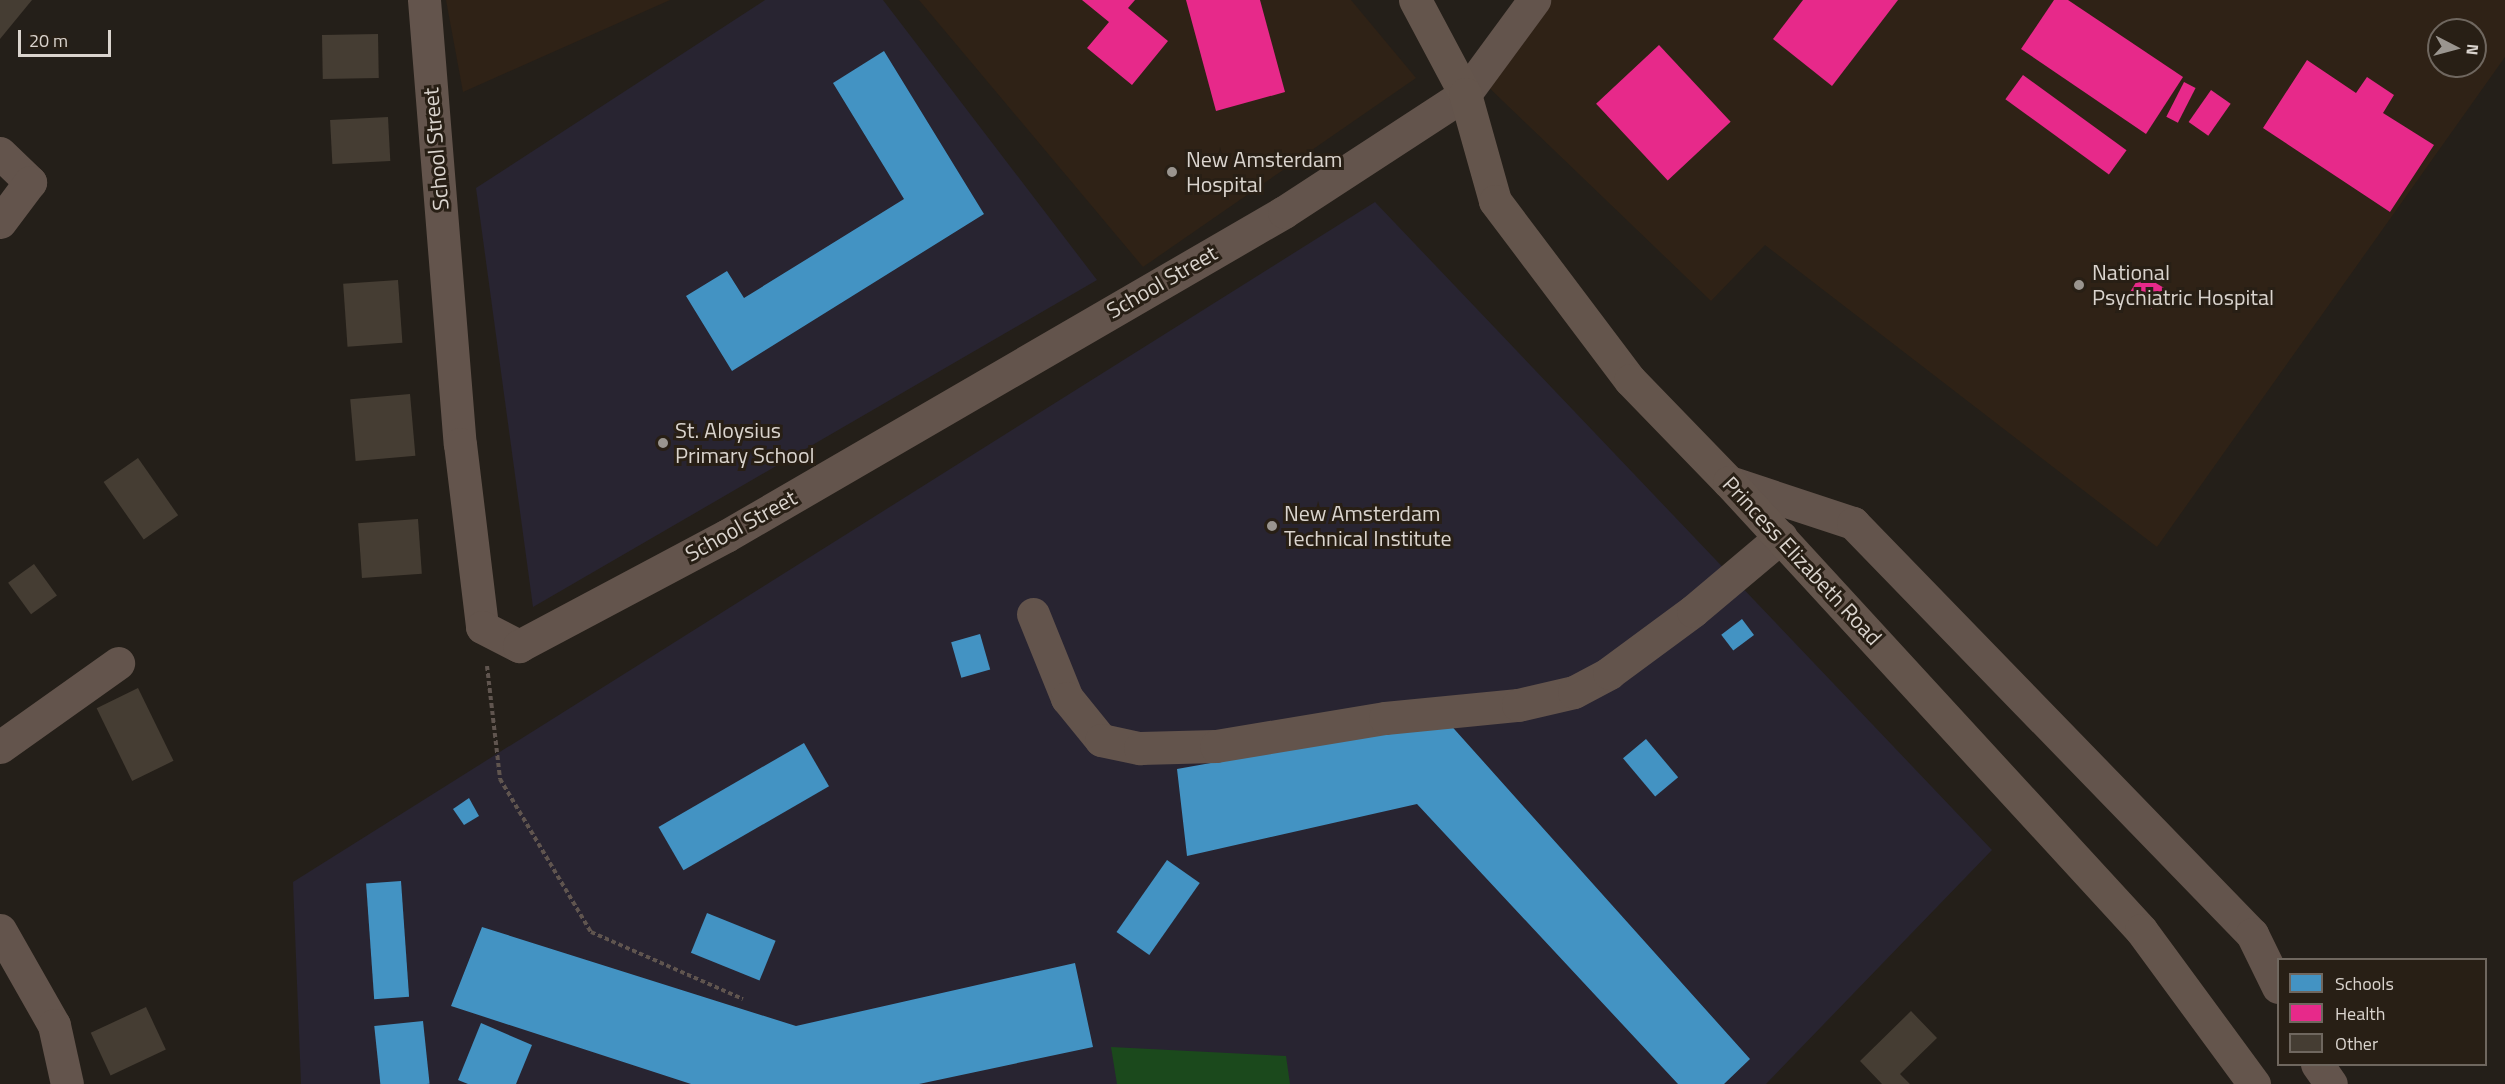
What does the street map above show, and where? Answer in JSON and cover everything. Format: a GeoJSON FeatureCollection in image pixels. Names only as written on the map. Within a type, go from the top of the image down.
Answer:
{"type":"FeatureCollection","features":[{"type":"Feature","properties":{"kind":"main road","name":"Princess Elizabeth Road"},"geometry":{"type":"LineString","coordinates":[[1415,0],[1465,94],[1495,201],[1630,380],[1781,537],[2142,930],[2254,1084]]}},
{"type":"Feature","properties":{"kind":"street","name":"School Street"},"geometry":{"type":"LineString","coordinates":[[424,0],[460,444],[482,627],[519,646],[726,536],[1284,212],[1465,94],[1534,0]]}},
{"type":"Feature","properties":{"kind":"street"},"geometry":{"type":"LineString","coordinates":[[0,153],[30,182],[0,222]]}},
{"type":"Feature","properties":{"kind":"street"},"geometry":{"type":"LineString","coordinates":[[1729,482],[1853,523],[2252,934],[2277,985]]}},
{"type":"Feature","properties":{"kind":"street"},"geometry":{"type":"LineString","coordinates":[[1033,614],[1068,698],[1101,740],[1140,748],[1216,746],[1385,718],[1518,705],[1574,692],[1609,674],[1693,611],[1781,537]]}},
{"type":"Feature","properties":{"kind":"street"},"geometry":{"type":"LineString","coordinates":[[0,747],[118,663]]}},
{"type":"Feature","properties":{"kind":"street"},"geometry":{"type":"LineString","coordinates":[[0,930],[54,1025],[67,1084]]}},
{"type":"Feature","properties":{"kind":"street"},"geometry":{"type":"LineString","coordinates":[[2318,1066],[2331,1084]]}},
{"type":"Feature","properties":{"kind":"path"},"geometry":{"type":"LineString","coordinates":[[482,627],[501,778],[591,932],[743,999]]}},
{"type":"Feature","properties":{"kind":"shaded area"},"geometry":{"type":"Polygon","coordinates":[[[446,0],[670,0],[463,92],[446,0]]]}},
{"type":"Feature","properties":{"kind":"shaded area","name":"St. Aloysius Primary School"},"geometry":{"type":"Polygon","coordinates":[[[765,0],[883,0],[1097,280],[533,607],[476,188],[765,0]]]}},
{"type":"Feature","properties":{"kind":"shaded area","name":"New Amsterdam Hospital"},"geometry":{"type":"Polygon","coordinates":[[[919,0],[1351,0],[1416,78],[1143,267],[919,0]]]}},
{"type":"Feature","properties":{"kind":"shaded area","name":"National Psychiatric Hospital"},"geometry":{"type":"Polygon","coordinates":[[[1544,0],[2505,0],[2505,57],[2157,547],[1765,245],[1711,301],[1480,79],[1544,0]]]}},
{"type":"Feature","properties":{"kind":"shaded area","name":"New Amsterdam Technical Institute"},"geometry":{"type":"Polygon","coordinates":[[[1375,202],[1992,850],[1766,1084],[301,1084],[293,882],[1375,202]]]}},
{"type":"Feature","properties":{"kind":"green space"},"geometry":{"type":"Polygon","coordinates":[[[1111,1047],[1286,1056],[1290,1084],[1117,1084],[1111,1047]]]}},
{"type":"Feature","properties":{"kind":"building: Schools"},"geometry":{"type":"Polygon","coordinates":[[[884,51],[984,214],[732,371],[686,296],[727,271],[744,298],[904,199],[833,83],[884,51]]]}},
{"type":"Feature","properties":{"kind":"building: Schools"},"geometry":{"type":"Polygon","coordinates":[[[1742,619],[1754,635],[1733,651],[1721,635],[1742,619]]]}},
{"type":"Feature","properties":{"kind":"building: Schools"},"geometry":{"type":"Polygon","coordinates":[[[980,634],[990,670],[961,678],[951,642],[980,634]]]}},
{"type":"Feature","properties":{"kind":"building: Schools"},"geometry":{"type":"Polygon","coordinates":[[[1447,721],[1750,1059],[1724,1084],[1678,1084],[1417,804],[1187,856],[1177,769],[1447,721]]]}},
{"type":"Feature","properties":{"kind":"building: Schools"},"geometry":{"type":"Polygon","coordinates":[[[1646,739],[1678,777],[1655,797],[1623,758],[1646,739]]]}},
{"type":"Feature","properties":{"kind":"building: Schools"},"geometry":{"type":"Polygon","coordinates":[[[804,743],[829,786],[684,870],[659,827],[804,743]]]}},
{"type":"Feature","properties":{"kind":"building: Schools"},"geometry":{"type":"Polygon","coordinates":[[[469,798],[479,816],[464,825],[453,809],[469,798]]]}},
{"type":"Feature","properties":{"kind":"building: Schools"},"geometry":{"type":"Polygon","coordinates":[[[1167,860],[1200,883],[1149,955],[1117,932],[1167,860]]]}},
{"type":"Feature","properties":{"kind":"building: Schools"},"geometry":{"type":"Polygon","coordinates":[[[401,881],[409,997],[374,999],[366,883],[401,881]]]}},
{"type":"Feature","properties":{"kind":"building: Schools"},"geometry":{"type":"Polygon","coordinates":[[[707,913],[776,941],[760,981],[691,953],[707,913]]]}},
{"type":"Feature","properties":{"kind":"building: Schools"},"geometry":{"type":"Polygon","coordinates":[[[482,927],[796,1026],[1075,963],[1093,1047],[919,1084],[691,1084],[451,1006],[482,927]]]}},
{"type":"Feature","properties":{"kind":"building: Schools"},"geometry":{"type":"Polygon","coordinates":[[[423,1021],[430,1084],[380,1084],[374,1026],[423,1021]]]}},
{"type":"Feature","properties":{"kind":"building: Schools"},"geometry":{"type":"Polygon","coordinates":[[[481,1023],[532,1045],[516,1084],[468,1084],[458,1080],[481,1023]]]}},
{"type":"Feature","properties":{"kind":"building: Health"},"geometry":{"type":"Polygon","coordinates":[[[1082,0],[1135,0],[1128,8],[1168,41],[1132,85],[1087,48],[1109,22],[1082,0]]]}},
{"type":"Feature","properties":{"kind":"building: Health"},"geometry":{"type":"Polygon","coordinates":[[[1186,0],[1260,0],[1285,92],[1216,111],[1186,0]]]}},
{"type":"Feature","properties":{"kind":"building: Health"},"geometry":{"type":"Polygon","coordinates":[[[1803,0],[1898,0],[1832,86],[1773,39],[1803,0]]]}},
{"type":"Feature","properties":{"kind":"building: Health"},"geometry":{"type":"Polygon","coordinates":[[[2054,0],[2068,0],[2183,77],[2146,134],[2021,49],[2054,0]]]}},
{"type":"Feature","properties":{"kind":"building: Health"},"geometry":{"type":"Polygon","coordinates":[[[1659,45],[1731,122],[1668,180],[1596,104],[1659,45]]]}},
{"type":"Feature","properties":{"kind":"building: Health"},"geometry":{"type":"Polygon","coordinates":[[[2307,60],[2356,93],[2367,77],[2394,95],[2383,113],[2434,145],[2390,212],[2263,128],[2307,60]]]}},
{"type":"Feature","properties":{"kind":"building: Health"},"geometry":{"type":"Polygon","coordinates":[[[2023,75],[2127,150],[2109,175],[2005,99],[2023,75]]]}},
{"type":"Feature","properties":{"kind":"building: Health"},"geometry":{"type":"Polygon","coordinates":[[[2184,82],[2196,88],[2178,123],[2166,117],[2184,82]]]}},
{"type":"Feature","properties":{"kind":"building: Health"},"geometry":{"type":"Polygon","coordinates":[[[2211,90],[2231,104],[2208,136],[2189,122],[2211,90]]]}},
{"type":"Feature","properties":{"kind":"building: Health"},"geometry":{"type":"Polygon","coordinates":[[[2141,274],[2164,288],[2152,308],[2129,295],[2141,274]]]}},
{"type":"Feature","properties":{"kind":"building: Other"},"geometry":{"type":"Polygon","coordinates":[[[0,0],[32,0],[0,39],[0,0]]]}},
{"type":"Feature","properties":{"kind":"building: Other"},"geometry":{"type":"Polygon","coordinates":[[[378,34],[379,78],[323,79],[322,35],[378,34]]]}},
{"type":"Feature","properties":{"kind":"building: Other"},"geometry":{"type":"Polygon","coordinates":[[[388,117],[390,161],[332,164],[330,120],[388,117]]]}},
{"type":"Feature","properties":{"kind":"building: Other"},"geometry":{"type":"Polygon","coordinates":[[[398,280],[402,343],[348,347],[343,284],[398,280]]]}},
{"type":"Feature","properties":{"kind":"building: Other"},"geometry":{"type":"Polygon","coordinates":[[[410,394],[415,456],[356,461],[350,399],[410,394]]]}},
{"type":"Feature","properties":{"kind":"building: Other"},"geometry":{"type":"Polygon","coordinates":[[[138,458],[178,515],[144,539],[104,482],[138,458]]]}},
{"type":"Feature","properties":{"kind":"building: Other"},"geometry":{"type":"Polygon","coordinates":[[[418,519],[422,574],[362,578],[358,523],[418,519]]]}},
{"type":"Feature","properties":{"kind":"building: Other"},"geometry":{"type":"Polygon","coordinates":[[[34,564],[57,596],[31,614],[8,583],[34,564]]]}},
{"type":"Feature","properties":{"kind":"building: Other"},"geometry":{"type":"Polygon","coordinates":[[[138,688],[174,761],[132,781],[97,708],[138,688]]]}},
{"type":"Feature","properties":{"kind":"building: Other"},"geometry":{"type":"Polygon","coordinates":[[[146,1007],[166,1050],[111,1075],[91,1033],[146,1007]]]}},
{"type":"Feature","properties":{"kind":"building: Other"},"geometry":{"type":"Polygon","coordinates":[[[1911,1011],[1937,1038],[1900,1074],[1910,1084],[1882,1084],[1860,1061],[1911,1011]]]}},
{"type":"Feature","properties":{"kind":"place","name":"New Amsterdam Hospital"},"geometry":{"type":"Point","coordinates":[1172,172]}},
{"type":"Feature","properties":{"kind":"place","name":"National Psychiatric Hospital"},"geometry":{"type":"Point","coordinates":[2079,285]}},
{"type":"Feature","properties":{"kind":"place","name":"St. Aloysius Primary School"},"geometry":{"type":"Point","coordinates":[663,443]}},
{"type":"Feature","properties":{"kind":"place","name":"New Amsterdam Technical Institute"},"geometry":{"type":"Point","coordinates":[1272,526]}}]}
